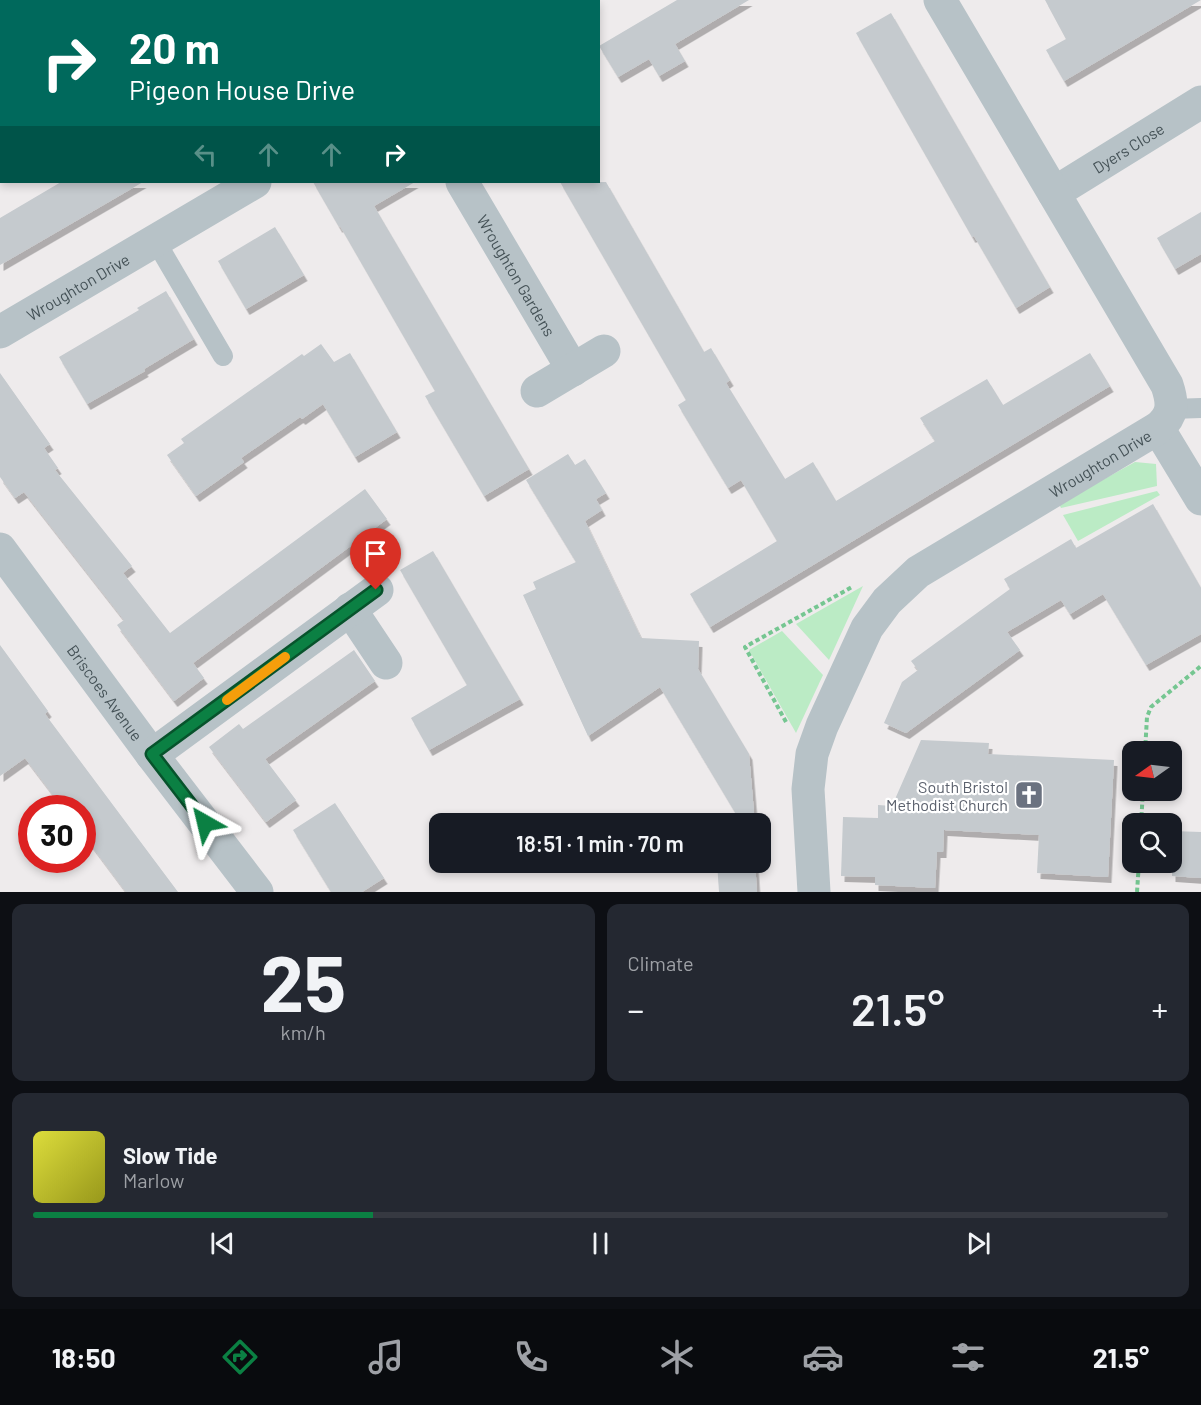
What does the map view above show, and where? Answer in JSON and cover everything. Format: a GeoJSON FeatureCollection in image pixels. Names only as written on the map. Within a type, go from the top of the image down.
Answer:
{"type":"FeatureCollection","features":[{"type":"Feature","properties":{"kind":"street"},"geometry":{"type":"LineString","coordinates":[[940,0],[1167,384],[1201,499]]}},
{"type":"Feature","properties":{"kind":"street","name":"Dyers Close"},"geometry":{"type":"LineString","coordinates":[[1054,192],[1201,102]]}},
{"type":"Feature","properties":{"kind":"street","name":"Wroughton Drive"},"geometry":{"type":"LineString","coordinates":[[0,332],[253,183]]}},
{"type":"Feature","properties":{"kind":"street","name":"Wroughton Gardens"},"geometry":{"type":"LineString","coordinates":[[463,183],[573,369]]}},
{"type":"Feature","properties":{"kind":"street"},"geometry":{"type":"LineString","coordinates":[[537,391],[604,351]]}},
{"type":"Feature","properties":{"kind":"street","name":"Wroughton Drive"},"geometry":{"type":"LineString","coordinates":[[814,892],[808,789],[810,764],[822,726],[867,628],[887,601],[918,572],[1177,415]]}},
{"type":"Feature","properties":{"kind":"street","name":"Briscoes Avenue"},"geometry":{"type":"LineString","coordinates":[[0,549],[257,892]]}},
{"type":"Feature","properties":{"kind":"street"},"geometry":{"type":"LineString","coordinates":[[152,754],[376,590]]}},
{"type":"Feature","properties":{"kind":"street"},"geometry":{"type":"LineString","coordinates":[[350,609],[386,663]]}},
{"type":"Feature","properties":{"kind":"lane"},"geometry":{"type":"LineString","coordinates":[[155,240],[223,356]]}},
{"type":"Feature","properties":{"kind":"path"},"geometry":{"type":"LineString","coordinates":[[810,764],[745,647],[866,579],[887,601]]}},
{"type":"Feature","properties":{"kind":"path"},"geometry":{"type":"LineString","coordinates":[[1146,741],[1147,717],[1151,706],[1201,666]]}},
{"type":"Feature","properties":{"kind":"path"},"geometry":{"type":"LineString","coordinates":[[1137,892],[1138,873]]}},
{"type":"Feature","properties":{"kind":"green space"},"geometry":{"type":"Polygon","coordinates":[[[1135,462],[1156,464],[1157,486],[1061,508],[1059,504],[1135,462]]]}},
{"type":"Feature","properties":{"kind":"green space"},"geometry":{"type":"Polygon","coordinates":[[[1157,491],[1160,495],[1078,541],[1063,515],[1157,491]]]}},
{"type":"Feature","properties":{"kind":"green space"},"geometry":{"type":"Polygon","coordinates":[[[863,586],[829,660],[796,624],[863,586]]]}},
{"type":"Feature","properties":{"kind":"green space"},"geometry":{"type":"Polygon","coordinates":[[[782,631],[823,675],[796,733],[749,650],[782,631]]]}},
{"type":"Feature","properties":{"kind":"building"},"geometry":{"type":"Polygon","coordinates":[[[677,0],[749,0],[675,44],[685,61],[659,76],[649,59],[618,77],[600,45],[677,0]]]}},
{"type":"Feature","properties":{"kind":"building"},"geometry":{"type":"Polygon","coordinates":[[[1045,0],[1201,0],[1064,81],[1046,50],[1066,39],[1045,0]]]}},
{"type":"Feature","properties":{"kind":"building"},"geometry":{"type":"Polygon","coordinates":[[[891,13],[1050,287],[1016,308],[974,236],[972,237],[856,33],[891,13]]]}},
{"type":"Feature","properties":{"kind":"building"},"geometry":{"type":"Polygon","coordinates":[[[606,182],[704,352],[711,348],[730,380],[726,383],[785,479],[813,462],[836,501],[935,441],[920,418],[987,379],[1003,405],[1090,353],[1110,386],[710,627],[690,594],[777,541],[741,480],[728,488],[678,405],[686,400],[561,183],[606,182]]]}},
{"type":"Feature","properties":{"kind":"building"},"geometry":{"type":"Polygon","coordinates":[[[59,183],[141,183],[0,265],[0,218],[59,183]]]}},
{"type":"Feature","properties":{"kind":"building"},"geometry":{"type":"Polygon","coordinates":[[[314,183],[413,183],[374,206],[529,469],[484,496],[425,396],[435,391],[314,183]]]}},
{"type":"Feature","properties":{"kind":"building"},"geometry":{"type":"Polygon","coordinates":[[[1201,212],[1201,254],[1175,269],[1157,238],[1201,212]]]}},
{"type":"Feature","properties":{"kind":"building"},"geometry":{"type":"Polygon","coordinates":[[[275,227],[304,275],[246,309],[218,261],[275,227]]]}},
{"type":"Feature","properties":{"kind":"building"},"geometry":{"type":"Polygon","coordinates":[[[166,291],[194,339],[144,369],[145,371],[87,404],[59,357],[139,310],[137,308],[166,291]]]}},
{"type":"Feature","properties":{"kind":"building"},"geometry":{"type":"Polygon","coordinates":[[[321,344],[334,362],[350,353],[397,432],[355,457],[323,404],[241,458],[244,462],[196,496],[167,455],[184,443],[181,439],[302,354],[304,356],[321,344]]]}},
{"type":"Feature","properties":{"kind":"building"},"geometry":{"type":"Polygon","coordinates":[[[0,373],[50,444],[44,448],[58,468],[55,470],[132,566],[123,573],[170,633],[365,489],[387,519],[193,663],[204,678],[174,701],[117,625],[124,620],[24,492],[15,498],[0,477],[0,373]]]}},
{"type":"Feature","properties":{"kind":"building"},"geometry":{"type":"Polygon","coordinates":[[[568,454],[575,465],[585,459],[606,493],[596,499],[602,510],[585,521],[641,638],[699,641],[698,669],[749,754],[754,813],[735,813],[660,687],[588,736],[523,595],[536,589],[533,582],[576,562],[526,480],[568,454]]]}},
{"type":"Feature","properties":{"kind":"building"},"geometry":{"type":"Polygon","coordinates":[[[1153,504],[1201,588],[1201,634],[1146,665],[1103,594],[1070,614],[1061,600],[1007,632],[1020,650],[906,733],[884,723],[902,682],[918,670],[911,661],[1010,589],[1004,579],[1071,539],[1076,548],[1153,504]]]}},
{"type":"Feature","properties":{"kind":"building"},"geometry":{"type":"Polygon","coordinates":[[[433,551],[520,699],[429,750],[411,718],[467,685],[400,570],[433,551]]]}},
{"type":"Feature","properties":{"kind":"building"},"geometry":{"type":"Polygon","coordinates":[[[0,645],[48,711],[45,714],[178,892],[126,892],[96,852],[96,795],[53,795],[25,758],[0,776],[0,645]]]}},
{"type":"Feature","properties":{"kind":"building"},"geometry":{"type":"Polygon","coordinates":[[[354,650],[375,681],[265,759],[296,800],[266,822],[209,747],[239,724],[243,729],[354,650]]]}},
{"type":"Feature","properties":{"kind":"building","name":"South Bristol Methodist Church"},"geometry":{"type":"Polygon","coordinates":[[[921,740],[989,743],[988,754],[1114,760],[1108,877],[1037,873],[1039,835],[944,830],[943,852],[937,852],[935,888],[875,885],[875,877],[841,876],[843,817],[878,818],[878,805],[892,806],[921,740]]]}},
{"type":"Feature","properties":{"kind":"building"},"geometry":{"type":"Polygon","coordinates":[[[335,803],[384,878],[362,892],[331,892],[293,830],[335,803]]]}},
{"type":"Feature","properties":{"kind":"building"},"geometry":{"type":"Polygon","coordinates":[[[1182,831],[1201,832],[1201,878],[1172,876],[1172,873],[1182,873],[1182,831]]]}},
{"type":"Feature","properties":{"kind":"building"},"geometry":{"type":"Polygon","coordinates":[[[718,873],[756,873],[757,892],[719,892],[718,873]]]}},
{"type":"Feature","properties":{"kind":"slow traffic"},"geometry":{"type":"LineString","coordinates":[[227,700],[285,657]]}},
{"type":"Feature","properties":{"kind":"place","name":"South Bristol Methodist Church"},"geometry":{"type":"Point","coordinates":[1029,795]}},
{"type":"Feature","properties":{"kind":"route"},"geometry":{"type":"LineString","coordinates":[[205,823],[152,754],[376,590]]}}]}
